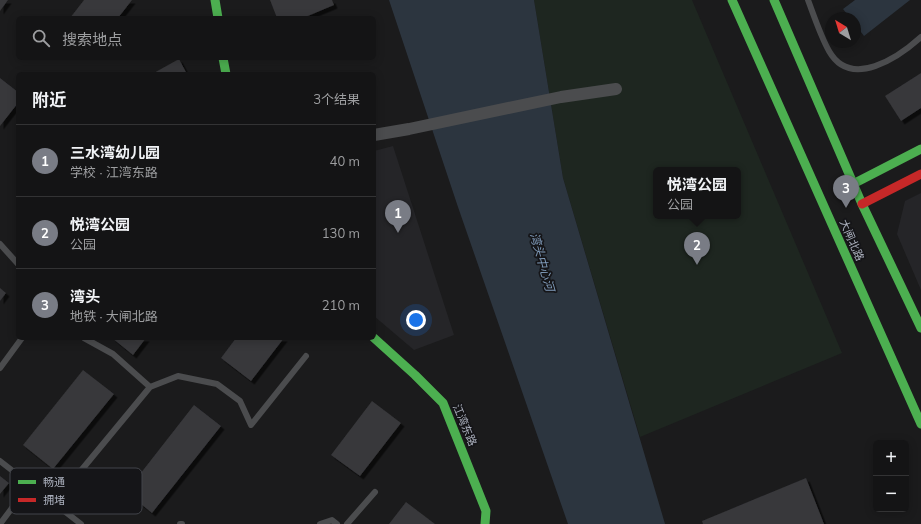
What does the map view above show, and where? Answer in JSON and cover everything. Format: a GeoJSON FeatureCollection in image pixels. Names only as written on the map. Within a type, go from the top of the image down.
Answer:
{"type":"FeatureCollection","features":[{"type":"Feature","properties":{"kind":"main road"},"geometry":{"type":"LineString","coordinates":[[215,0],[218,16]]}},
{"type":"Feature","properties":{"kind":"main road","name":"大闸北路"},"geometry":{"type":"LineString","coordinates":[[732,0],[921,424]]}},
{"type":"Feature","properties":{"kind":"main road"},"geometry":{"type":"LineString","coordinates":[[774,0],[853,184],[921,328]]}},
{"type":"Feature","properties":{"kind":"main road"},"geometry":{"type":"LineString","coordinates":[[223,60],[226,72]]}},
{"type":"Feature","properties":{"kind":"main road"},"geometry":{"type":"LineString","coordinates":[[853,184],[921,150]]}},
{"type":"Feature","properties":{"kind":"main road"},"geometry":{"type":"LineString","coordinates":[[862,204],[921,174]]}},
{"type":"Feature","properties":{"kind":"main road","name":"江湾东路"},"geometry":{"type":"LineString","coordinates":[[376,340],[443,402],[486,510],[485,524]]}},
{"type":"Feature","properties":{"kind":"street"},"geometry":{"type":"LineString","coordinates":[[376,135],[561,97],[616,89]]}},
{"type":"Feature","properties":{"kind":"lane"},"geometry":{"type":"LineString","coordinates":[[808,0],[829,51],[835,59],[844,66],[858,69],[872,68],[889,61],[907,50],[921,37]]}},
{"type":"Feature","properties":{"kind":"lane"},"geometry":{"type":"LineString","coordinates":[[0,244],[16,262]]}},
{"type":"Feature","properties":{"kind":"lane"},"geometry":{"type":"LineString","coordinates":[[0,368],[21,340]]}},
{"type":"Feature","properties":{"kind":"lane"},"geometry":{"type":"LineString","coordinates":[[88,340],[113,354],[150,387]]}},
{"type":"Feature","properties":{"kind":"lane"},"geometry":{"type":"LineString","coordinates":[[83,468],[150,387],[178,376],[217,384],[240,402],[251,425],[306,356]]}},
{"type":"Feature","properties":{"kind":"lane"},"geometry":{"type":"LineString","coordinates":[[0,461],[10,469]]}},
{"type":"Feature","properties":{"kind":"lane"},"geometry":{"type":"LineString","coordinates":[[347,524],[375,492]]}},
{"type":"Feature","properties":{"kind":"lane"},"geometry":{"type":"LineString","coordinates":[[0,524],[10,511]]}},
{"type":"Feature","properties":{"kind":"lane"},"geometry":{"type":"LineString","coordinates":[[68,514],[81,524]]}},
{"type":"Feature","properties":{"kind":"lane"},"geometry":{"type":"LineString","coordinates":[[320,524],[332,520],[337,524]]}},
{"type":"Feature","properties":{"kind":"shaded area"},"geometry":{"type":"Polygon","coordinates":[[[534,0],[692,0],[842,353],[640,437],[563,178],[534,0]]]}},
{"type":"Feature","properties":{"kind":"shaded area"},"geometry":{"type":"Polygon","coordinates":[[[393,146],[454,335],[414,350],[376,318],[376,150],[393,146]]]}},
{"type":"Feature","properties":{"kind":"shaded area"},"geometry":{"type":"Polygon","coordinates":[[[921,193],[921,290],[897,234],[905,201],[921,193]]]}},
{"type":"Feature","properties":{"kind":"water","name":"湾头中心河"},"geometry":{"type":"Polygon","coordinates":[[[389,0],[534,0],[563,178],[665,524],[568,524],[458,207],[389,0]]]}},
{"type":"Feature","properties":{"kind":"water"},"geometry":{"type":"Polygon","coordinates":[[[855,0],[910,0],[864,36],[861,32],[861,12],[845,12],[843,9],[855,0]]]}},
{"type":"Feature","properties":{"kind":"building"},"geometry":{"type":"Polygon","coordinates":[[[0,0],[8,0],[0,11],[0,0]]]}},
{"type":"Feature","properties":{"kind":"building"},"geometry":{"type":"Polygon","coordinates":[[[84,0],[132,0],[120,16],[72,16],[84,0]]]}},
{"type":"Feature","properties":{"kind":"building"},"geometry":{"type":"Polygon","coordinates":[[[270,0],[332,0],[334,5],[308,16],[276,16],[270,0]]]}},
{"type":"Feature","properties":{"kind":"building"},"geometry":{"type":"Polygon","coordinates":[[[180,60],[186,72],[156,72],[180,60]]]}},
{"type":"Feature","properties":{"kind":"building"},"geometry":{"type":"Polygon","coordinates":[[[921,73],[921,108],[901,121],[885,96],[921,73]]]}},
{"type":"Feature","properties":{"kind":"building"},"geometry":{"type":"Polygon","coordinates":[[[0,78],[16,90],[16,106],[0,126],[0,78]]]}},
{"type":"Feature","properties":{"kind":"building"},"geometry":{"type":"Polygon","coordinates":[[[0,288],[6,293],[0,301],[0,288]]]}},
{"type":"Feature","properties":{"kind":"building"},"geometry":{"type":"Polygon","coordinates":[[[114,340],[144,340],[133,355],[114,340]]]}},
{"type":"Feature","properties":{"kind":"building"},"geometry":{"type":"Polygon","coordinates":[[[234,340],[282,340],[251,381],[221,358],[234,340]]]}},
{"type":"Feature","properties":{"kind":"building"},"geometry":{"type":"Polygon","coordinates":[[[83,370],[114,394],[54,468],[52,468],[23,445],[83,370]]]}},
{"type":"Feature","properties":{"kind":"building"},"geometry":{"type":"Polygon","coordinates":[[[372,401],[401,423],[360,476],[331,455],[372,401]]]}},
{"type":"Feature","properties":{"kind":"building"},"geometry":{"type":"Polygon","coordinates":[[[194,405],[221,426],[152,513],[142,505],[142,472],[194,405]]]}},
{"type":"Feature","properties":{"kind":"building"},"geometry":{"type":"Polygon","coordinates":[[[0,476],[9,483],[0,494],[0,476]]]}},
{"type":"Feature","properties":{"kind":"building"},"geometry":{"type":"Polygon","coordinates":[[[806,478],[824,524],[703,524],[702,521],[806,478]]]}},
{"type":"Feature","properties":{"kind":"building"},"geometry":{"type":"Polygon","coordinates":[[[406,502],[435,524],[389,524],[406,502]]]}},
{"type":"Feature","properties":{"kind":"traffic: fast"},"geometry":{"type":"LineString","coordinates":[[215,0],[218,16]]}},
{"type":"Feature","properties":{"kind":"traffic: fast"},"geometry":{"type":"LineString","coordinates":[[732,0],[921,424]]}},
{"type":"Feature","properties":{"kind":"traffic: fast"},"geometry":{"type":"LineString","coordinates":[[774,0],[862,204],[921,328]]}},
{"type":"Feature","properties":{"kind":"traffic: fast"},"geometry":{"type":"LineString","coordinates":[[223,60],[226,72]]}},
{"type":"Feature","properties":{"kind":"traffic: fast"},"geometry":{"type":"LineString","coordinates":[[853,184],[921,149]]}},
{"type":"Feature","properties":{"kind":"traffic: fast"},"geometry":{"type":"LineString","coordinates":[[376,340],[443,403],[486,511],[485,524]]}},
{"type":"Feature","properties":{"kind":"traffic: jam"},"geometry":{"type":"LineString","coordinates":[[862,204],[921,174]]}},
{"type":"Feature","properties":{"kind":"place","name":"湾头"},"geometry":{"type":"Point","coordinates":[846,208]}},
{"type":"Feature","properties":{"kind":"place","name":"三水湾幼儿园"},"geometry":{"type":"Point","coordinates":[398,233]}},
{"type":"Feature","properties":{"kind":"place","name":"悦湾公园"},"geometry":{"type":"Point","coordinates":[697,265]}}]}
